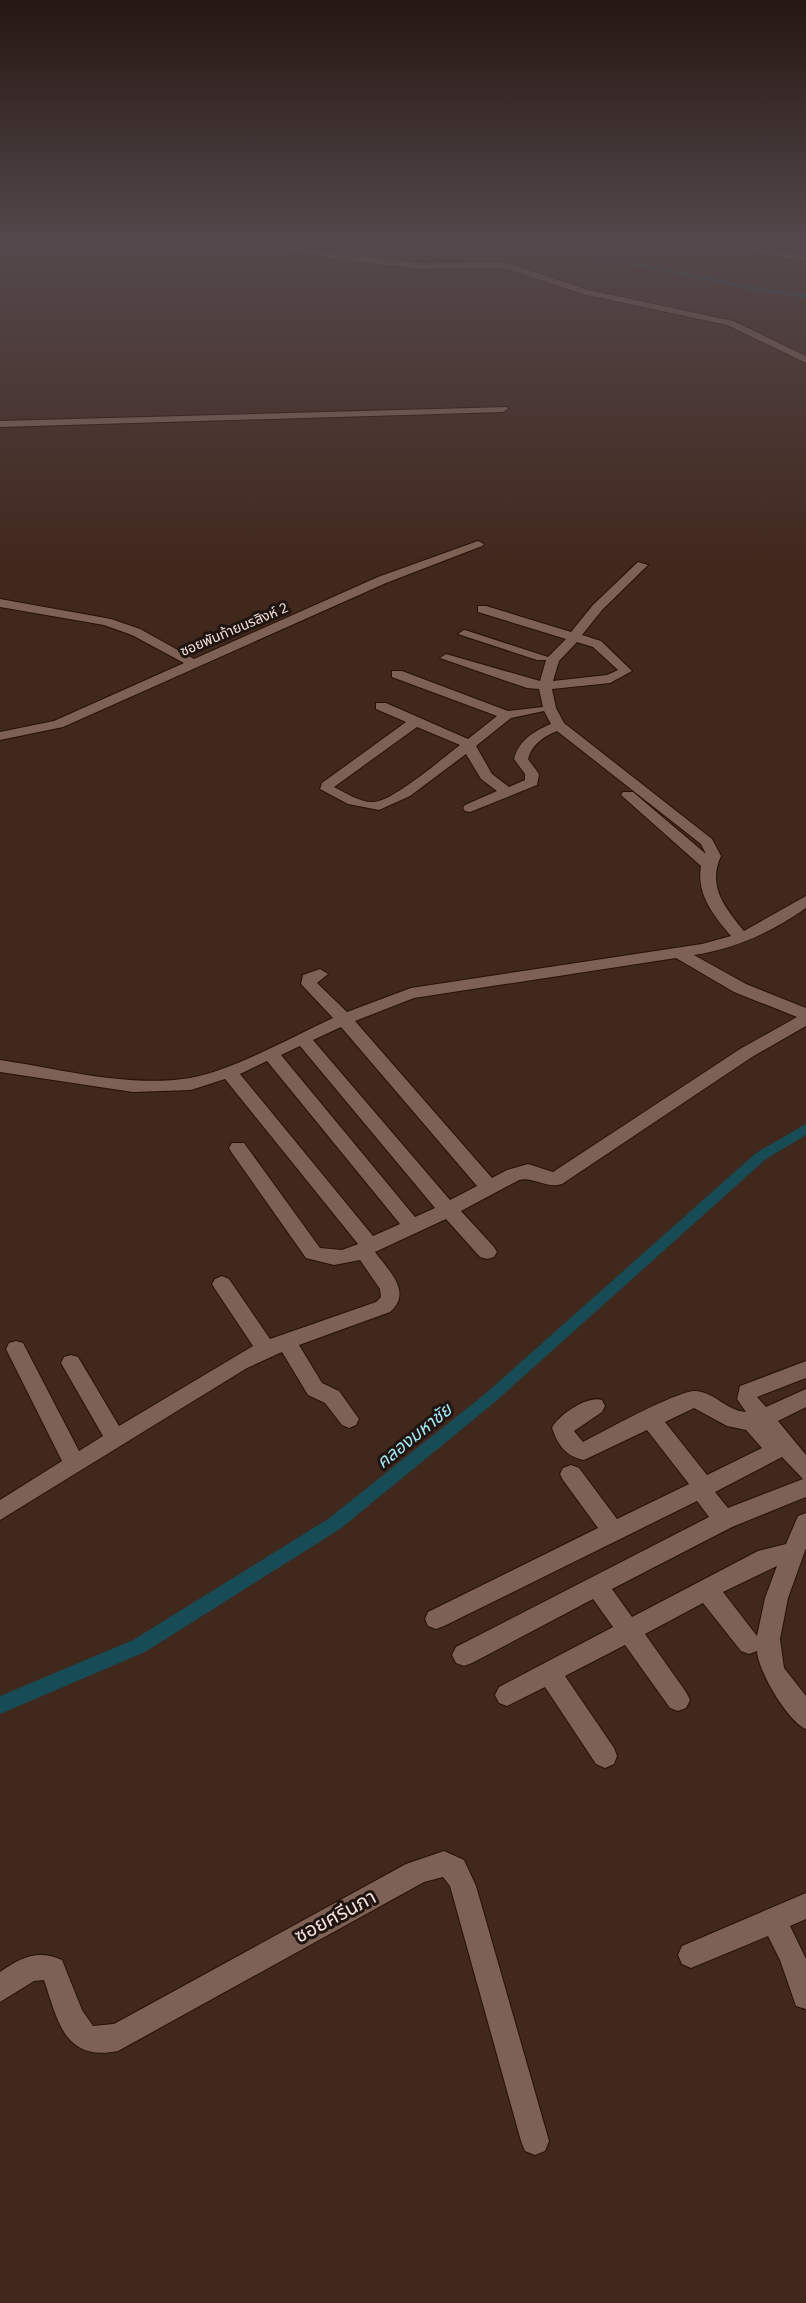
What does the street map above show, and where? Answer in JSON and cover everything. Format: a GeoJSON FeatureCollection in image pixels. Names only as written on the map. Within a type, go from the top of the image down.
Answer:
{"type":"FeatureCollection","features":[{"type":"Feature","properties":{"kind":"street"},"geometry":{"type":"LineString","coordinates":[[780,347],[806,360]]}},
{"type":"Feature","properties":{"kind":"street"},"geometry":{"type":"LineString","coordinates":[[0,424],[503,409]]}},
{"type":"Feature","properties":{"kind":"street","name":"ซอยพันท้ายนรสิงห์ 2"},"geometry":{"type":"LineString","coordinates":[[0,736],[58,724],[428,561],[478,544]]}},
{"type":"Feature","properties":{"kind":"street"},"geometry":{"type":"LineString","coordinates":[[554,727],[550,709],[539,685],[548,666],[573,634],[642,565]]}},
{"type":"Feature","properties":{"kind":"street"},"geometry":{"type":"LineString","coordinates":[[0,603],[107,622],[136,632],[193,663]]}},
{"type":"Feature","properties":{"kind":"street"},"geometry":{"type":"LineString","coordinates":[[446,658],[539,685],[610,679],[626,671],[597,644],[573,634],[482,609]]}},
{"type":"Feature","properties":{"kind":"street"},"geometry":{"type":"LineString","coordinates":[[464,634],[542,657]]}},
{"type":"Feature","properties":{"kind":"street"},"geometry":{"type":"LineString","coordinates":[[573,634],[542,657],[538,710],[554,727],[708,864],[710,894],[714,904],[742,939]]}},
{"type":"Feature","properties":{"kind":"street"},"geometry":{"type":"LineString","coordinates":[[397,674],[507,715]]}},
{"type":"Feature","properties":{"kind":"street"},"geometry":{"type":"LineString","coordinates":[[381,706],[468,744],[486,776],[508,793]]}},
{"type":"Feature","properties":{"kind":"street"},"geometry":{"type":"LineString","coordinates":[[415,722],[327,786],[327,789],[371,807],[385,805],[507,715],[538,710]]}},
{"type":"Feature","properties":{"kind":"street"},"geometry":{"type":"LineString","coordinates":[[470,808],[532,782],[532,774],[521,759],[522,751],[541,733],[554,727]]}},
{"type":"Feature","properties":{"kind":"street"},"geometry":{"type":"LineString","coordinates":[[0,1066],[134,1086],[191,1084],[229,1072],[395,998],[430,989],[679,953],[742,939],[774,924],[806,901]]}},
{"type":"Feature","properties":{"kind":"street"},"geometry":{"type":"LineString","coordinates":[[679,953],[730,983],[779,1006],[806,1014]]}},
{"type":"Feature","properties":{"kind":"street"},"geometry":{"type":"LineString","coordinates":[[320,974],[309,979],[309,984],[344,1019],[489,1187]]}},
{"type":"Feature","properties":{"kind":"street"},"geometry":{"type":"LineString","coordinates":[[238,1148],[313,1253],[330,1259],[367,1248],[448,1210],[489,1187],[528,1171],[542,1178],[556,1179],[746,1053],[806,1019]]}},
{"type":"Feature","properties":{"kind":"street"},"geometry":{"type":"LineString","coordinates":[[302,1038],[448,1210],[488,1252]]}},
{"type":"Feature","properties":{"kind":"street"},"geometry":{"type":"LineString","coordinates":[[270,1053],[412,1226]]}},
{"type":"Feature","properties":{"kind":"street"},"geometry":{"type":"LineString","coordinates":[[0,1511],[202,1384],[266,1349],[382,1307],[391,1300],[390,1288],[367,1248],[280,1132],[229,1072]]}},
{"type":"Feature","properties":{"kind":"street"},"geometry":{"type":"LineString","coordinates":[[222,1284],[266,1349]]}},
{"type":"Feature","properties":{"kind":"street"},"geometry":{"type":"LineString","coordinates":[[286,1341],[315,1389],[332,1397],[349,1419]]}},
{"type":"Feature","properties":{"kind":"street"},"geometry":{"type":"LineString","coordinates":[[16,1348],[74,1463]]}},
{"type":"Feature","properties":{"kind":"street"},"geometry":{"type":"LineString","coordinates":[[71,1363],[116,1439]]}},
{"type":"Feature","properties":{"kind":"street"},"geometry":{"type":"LineString","coordinates":[[436,1619],[774,1451],[747,1399],[747,1392],[806,1369]]}},
{"type":"Feature","properties":{"kind":"street"},"geometry":{"type":"LineString","coordinates":[[595,1407],[562,1428],[569,1443],[579,1450],[584,1451],[692,1399],[709,1402],[732,1419],[757,1420],[806,1397]]}},
{"type":"Feature","properties":{"kind":"street"},"geometry":{"type":"LineString","coordinates":[[651,1420],[724,1520]]}},
{"type":"Feature","properties":{"kind":"street"},"geometry":{"type":"LineString","coordinates":[[757,1420],[806,1470]]}},
{"type":"Feature","properties":{"kind":"street"},"geometry":{"type":"LineString","coordinates":[[571,1474],[613,1531]]}},
{"type":"Feature","properties":{"kind":"street"},"geometry":{"type":"LineString","coordinates":[[464,1655],[724,1520],[806,1487]]}},
{"type":"Feature","properties":{"kind":"street"},"geometry":{"type":"LineString","coordinates":[[806,1523],[793,1552],[768,1632],[768,1652],[774,1674],[806,1718]]}},
{"type":"Feature","properties":{"kind":"street"},"geometry":{"type":"LineString","coordinates":[[507,1695],[766,1558],[793,1552]]}},
{"type":"Feature","properties":{"kind":"street"},"geometry":{"type":"LineString","coordinates":[[596,1586],[630,1629],[678,1700]]}},
{"type":"Feature","properties":{"kind":"street"},"geometry":{"type":"LineString","coordinates":[[708,1590],[748,1643]]}},
{"type":"Feature","properties":{"kind":"street"},"geometry":{"type":"LineString","coordinates":[[550,1674],[605,1756]]}},
{"type":"Feature","properties":{"kind":"street","name":"ซอยศรีนภา"},"geometry":{"type":"LineString","coordinates":[[0,1989],[19,1975],[37,1966],[45,1965],[53,1969],[77,2031],[88,2039],[102,2040],[118,2037],[415,1873],[437,1862],[451,1864],[459,1873],[463,1886],[535,2142]]}},
{"type":"Feature","properties":{"kind":"street"},"geometry":{"type":"LineString","coordinates":[[691,1955],[806,1906]]}},
{"type":"Feature","properties":{"kind":"street"},"geometry":{"type":"LineString","coordinates":[[774,1921],[791,1954],[806,1996]]}},
{"type":"Feature","properties":{"kind":"waterway","name":"คลองมหาชัย"},"geometry":{"type":"LineString","coordinates":[[0,1705],[139,1646],[334,1524],[490,1398],[761,1156],[806,1129]]}}]}
